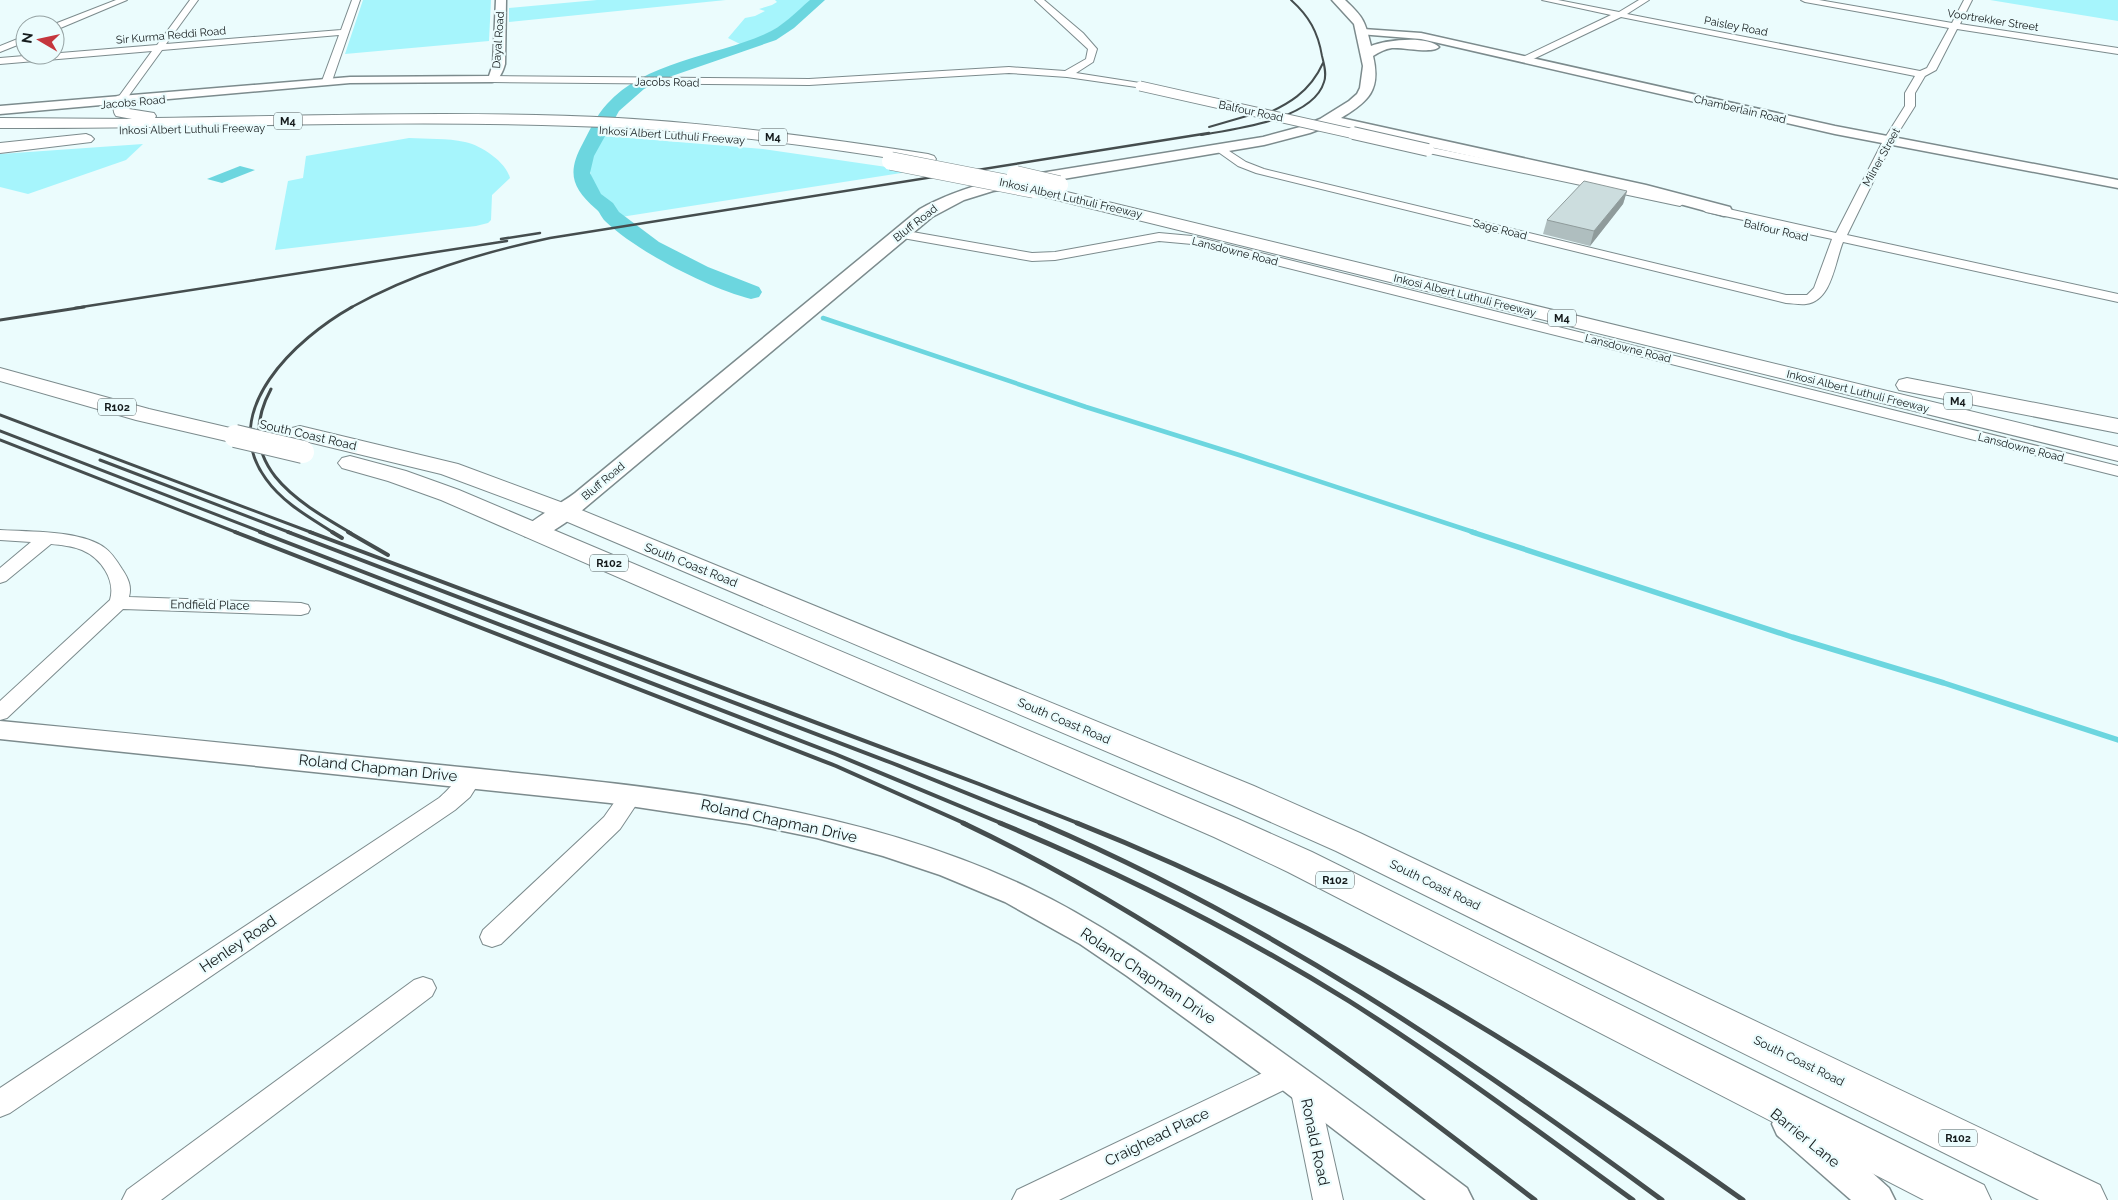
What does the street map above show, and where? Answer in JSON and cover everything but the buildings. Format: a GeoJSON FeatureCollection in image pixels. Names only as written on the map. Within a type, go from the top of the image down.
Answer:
{"type":"FeatureCollection","features":[{"type":"Feature","properties":{"kind":"highway"},"geometry":{"type":"LineString","coordinates":[[122,100],[121,113],[136,116],[301,121]]}},
{"type":"Feature","properties":{"kind":"highway","name":"Inkosi Albert Luthuli Freeway"},"geometry":{"type":"LineString","coordinates":[[0,123],[484,119],[758,136],[870,149],[1059,185],[2118,439]]}},
{"type":"Feature","properties":{"kind":"highway","name":"Inkosi Albert Luthuli Freeway"},"geometry":{"type":"LineString","coordinates":[[0,130],[573,125]]}},
{"type":"Feature","properties":{"kind":"highway","name":"Inkosi Albert Luthuli Freeway"},"geometry":{"type":"LineString","coordinates":[[614,127],[728,139],[891,161],[1034,189],[2118,455]]}},
{"type":"Feature","properties":{"kind":"highway"},"geometry":{"type":"LineString","coordinates":[[0,148],[94,138],[222,129]]}},
{"type":"Feature","properties":{"kind":"highway","name":"South Coast Road"},"geometry":{"type":"LineString","coordinates":[[0,358],[93,387],[235,427],[302,443],[449,469],[565,512],[1334,835],[2085,1200]]}},
{"type":"Feature","properties":{"kind":"highway"},"geometry":{"type":"LineString","coordinates":[[1798,363],[2118,426]]}},
{"type":"Feature","properties":{"kind":"highway","name":"South Coast Road"},"geometry":{"type":"LineString","coordinates":[[0,374],[144,414],[235,427]]}},
{"type":"Feature","properties":{"kind":"highway","name":"South Coast Road"},"geometry":{"type":"LineString","coordinates":[[302,443],[374,469],[423,484],[1234,832],[1300,862],[1969,1200]]}},
{"type":"Feature","properties":{"kind":"main road","name":"Bluff Road"},"geometry":{"type":"LineString","coordinates":[[534,531],[565,512],[926,212],[940,204],[972,191],[1264,141],[1305,130],[1344,112],[1363,96],[1369,80],[1364,34],[1357,18],[1338,0]]}},
{"type":"Feature","properties":{"kind":"main road"},"geometry":{"type":"LineString","coordinates":[[1357,18],[1382,27],[1420,36]]}},
{"type":"Feature","properties":{"kind":"main road"},"geometry":{"type":"LineString","coordinates":[[1367,54],[1375,48],[1393,44],[1433,47]]}},
{"type":"Feature","properties":{"kind":"main road"},"geometry":{"type":"LineString","coordinates":[[1329,120],[1646,190],[1724,211]]}},
{"type":"Feature","properties":{"kind":"main road"},"geometry":{"type":"LineString","coordinates":[[1305,130],[1649,205],[1700,213]]}},
{"type":"Feature","properties":{"kind":"street"},"geometry":{"type":"LineString","coordinates":[[65,23],[123,0]]}},
{"type":"Feature","properties":{"kind":"street"},"geometry":{"type":"LineString","coordinates":[[122,100],[194,0]]}},
{"type":"Feature","properties":{"kind":"street"},"geometry":{"type":"LineString","coordinates":[[327,81],[356,0]]}},
{"type":"Feature","properties":{"kind":"street","name":"Dayal Road"},"geometry":{"type":"LineString","coordinates":[[492,79],[498,70],[499,64],[501,0]]}},
{"type":"Feature","properties":{"kind":"street"},"geometry":{"type":"LineString","coordinates":[[1039,0],[1080,35],[1093,49],[1090,60],[1067,74]]}},
{"type":"Feature","properties":{"kind":"street","name":"Paisley Road"},"geometry":{"type":"LineString","coordinates":[[1546,0],[1921,74]]}},
{"type":"Feature","properties":{"kind":"street"},"geometry":{"type":"LineString","coordinates":[[1524,60],[1619,15],[1646,0]]}},
{"type":"Feature","properties":{"kind":"street","name":"Voortrekker Street"},"geometry":{"type":"LineString","coordinates":[[1805,0],[1955,26],[2118,50]]}},
{"type":"Feature","properties":{"kind":"street","name":"Milner Street"},"geometry":{"type":"LineString","coordinates":[[1786,299],[1806,300],[1812,298],[1820,290],[1838,240],[1886,144],[1910,106],[1910,93],[1921,74],[1931,70],[1968,0]]}},
{"type":"Feature","properties":{"kind":"street","name":"Sir Kurma Reddi Road"},"geometry":{"type":"LineString","coordinates":[[0,61],[344,32]]}},
{"type":"Feature","properties":{"kind":"street","name":"Chamberlain Road"},"geometry":{"type":"LineString","coordinates":[[1364,34],[1420,36],[1886,144],[2118,192]]}},
{"type":"Feature","properties":{"kind":"street","name":"Chamberlain Road"},"geometry":{"type":"LineString","coordinates":[[1364,34],[1433,47],[1761,122],[2118,184]]}},
{"type":"Feature","properties":{"kind":"street"},"geometry":{"type":"LineString","coordinates":[[0,49],[15,43]]}},
{"type":"Feature","properties":{"kind":"street","name":"Jacobs Road"},"geometry":{"type":"LineString","coordinates":[[0,110],[122,100],[169,99],[327,81],[392,78],[809,82],[993,71],[1067,74]]}},
{"type":"Feature","properties":{"kind":"street","name":"Balfour Road"},"geometry":{"type":"LineString","coordinates":[[1067,74],[1140,86],[1700,213],[2118,298]]}},
{"type":"Feature","properties":{"kind":"street","name":"Jacobs Road"},"geometry":{"type":"LineString","coordinates":[[0,114],[122,100]]}},
{"type":"Feature","properties":{"kind":"street","name":"Sage Road"},"geometry":{"type":"LineString","coordinates":[[1219,148],[1242,164],[1260,171],[1786,299]]}},
{"type":"Feature","properties":{"kind":"street","name":"Balfour Road"},"geometry":{"type":"LineString","coordinates":[[1431,151],[1724,211],[2118,307]]}},
{"type":"Feature","properties":{"kind":"street"},"geometry":{"type":"LineString","coordinates":[[1770,222],[1820,227],[1847,222]]}},
{"type":"Feature","properties":{"kind":"street","name":"Lansdowne Road"},"geometry":{"type":"LineString","coordinates":[[901,234],[1032,257],[1055,256],[1159,237],[1192,240],[2118,471]]}},
{"type":"Feature","properties":{"kind":"street"},"geometry":{"type":"LineString","coordinates":[[0,535],[81,544],[94,549],[104,556],[121,582],[122,592],[118,603],[0,713]]}},
{"type":"Feature","properties":{"kind":"street"},"geometry":{"type":"LineString","coordinates":[[0,577],[46,540]]}},
{"type":"Feature","properties":{"kind":"street","name":"Endfield Place"},"geometry":{"type":"LineString","coordinates":[[118,603],[302,610]]}},
{"type":"Feature","properties":{"kind":"street","name":"Roland Chapman Drive"},"geometry":{"type":"LineString","coordinates":[[0,730],[471,778],[703,804],[819,826],[912,852],[966,872],[1019,896],[1121,954],[1295,1079],[1455,1200]]}},
{"type":"Feature","properties":{"kind":"street","name":"Henley Road"},"geometry":{"type":"LineString","coordinates":[[0,1104],[447,804],[462,791],[471,778]]}},
{"type":"Feature","properties":{"kind":"street"},"geometry":{"type":"LineString","coordinates":[[492,937],[607,828],[631,796]]}},
{"type":"Feature","properties":{"kind":"street"},"geometry":{"type":"LineString","coordinates":[[137,1200],[423,988]]}},
{"type":"Feature","properties":{"kind":"street","name":"Craighead Place"},"geometry":{"type":"LineString","coordinates":[[1027,1200],[1295,1079]]}},
{"type":"Feature","properties":{"kind":"street","name":"Ronald Road"},"geometry":{"type":"LineString","coordinates":[[1295,1079],[1328,1200]]}},
{"type":"Feature","properties":{"kind":"street","name":"Barrier Lane"},"geometry":{"type":"LineString","coordinates":[[1731,1079],[1824,1152],[1877,1200]]}},
{"type":"Feature","properties":{"kind":"shaded area"},"geometry":{"type":"Polygon","coordinates":[[[363,0],[491,0],[489,41],[345,54],[363,0]]]}},
{"type":"Feature","properties":{"kind":"shaded area"},"geometry":{"type":"Polygon","coordinates":[[[597,0],[726,0],[509,22],[509,8],[597,0]]]}},
{"type":"Feature","properties":{"kind":"shaded area"},"geometry":{"type":"Polygon","coordinates":[[[775,0],[811,0],[779,27],[761,37],[742,45],[728,38],[745,18],[765,11],[759,9],[772,5],[777,2],[775,0]]]}},
{"type":"Feature","properties":{"kind":"shaded area"},"geometry":{"type":"Polygon","coordinates":[[[1990,0],[2118,0],[2118,21],[1990,0]]]}},
{"type":"Feature","properties":{"kind":"shaded area"},"geometry":{"type":"Polygon","coordinates":[[[605,136],[763,149],[914,171],[621,217],[598,190],[590,173],[589,164],[591,156],[605,136]]]}},
{"type":"Feature","properties":{"kind":"shaded area"},"geometry":{"type":"Polygon","coordinates":[[[409,138],[465,142],[485,150],[504,166],[510,178],[492,195],[491,220],[488,223],[275,250],[288,181],[303,178],[306,156],[409,138]]]}},
{"type":"Feature","properties":{"kind":"shaded area"},"geometry":{"type":"Polygon","coordinates":[[[143,144],[126,160],[28,194],[0,187],[0,154],[143,144]]]}},
{"type":"Feature","properties":{"kind":"shaded area"},"geometry":{"type":"Polygon","coordinates":[[[240,166],[255,170],[222,183],[207,179],[240,166]]]}},
{"type":"Feature","properties":{"kind":"waterway"},"geometry":{"type":"LineString","coordinates":[[751,292],[700,272],[652,246],[611,216],[606,207],[593,197],[581,173],[585,156],[605,118],[613,107],[638,86],[666,73],[771,37],[789,25],[818,0]]}},
{"type":"Feature","properties":{"kind":"waterway"},"geometry":{"type":"LineString","coordinates":[[823,318],[1086,407],[1476,533]]}},
{"type":"Feature","properties":{"kind":"waterway"},"geometry":{"type":"LineString","coordinates":[[1472,532],[1792,637],[1944,683],[2118,740]]}},
{"type":"Feature","properties":{"kind":"railway"},"geometry":{"type":"LineString","coordinates":[[1201,135],[1252,126],[1289,114],[1305,105],[1317,95],[1325,76],[1320,47],[1312,25],[1291,0]]}},
{"type":"Feature","properties":{"kind":"railway"},"geometry":{"type":"LineString","coordinates":[[1259,117],[1279,108],[1305,90],[1323,63]]}},
{"type":"Feature","properties":{"kind":"railway"},"geometry":{"type":"LineString","coordinates":[[1209,127],[1264,111]]}},
{"type":"Feature","properties":{"kind":"railway"},"geometry":{"type":"LineString","coordinates":[[352,307],[423,274],[498,250],[550,238],[1209,133]]}},
{"type":"Feature","properties":{"kind":"railway"},"geometry":{"type":"LineString","coordinates":[[501,239],[540,233]]}},
{"type":"Feature","properties":{"kind":"railway"},"geometry":{"type":"LineString","coordinates":[[75,308],[507,241]]}},
{"type":"Feature","properties":{"kind":"railway"},"geometry":{"type":"LineString","coordinates":[[0,320],[84,307]]}},
{"type":"Feature","properties":{"kind":"railway"},"geometry":{"type":"LineString","coordinates":[[334,533],[297,509],[273,488],[266,479],[253,453],[251,428],[257,403],[270,379],[287,357],[308,337],[352,307]]}},
{"type":"Feature","properties":{"kind":"railway"},"geometry":{"type":"LineString","coordinates":[[271,389],[261,415],[259,438],[264,459],[275,477],[291,493],[330,521],[351,533]]}},
{"type":"Feature","properties":{"kind":"railway"},"geometry":{"type":"LineString","coordinates":[[0,415],[313,533]]}},
{"type":"Feature","properties":{"kind":"railway"},"geometry":{"type":"LineString","coordinates":[[0,431],[264,533]]}},
{"type":"Feature","properties":{"kind":"railway"},"geometry":{"type":"LineString","coordinates":[[0,440],[238,533]]}},
{"type":"Feature","properties":{"kind":"railway"},"geometry":{"type":"LineString","coordinates":[[100,460],[291,533]]}},
{"type":"Feature","properties":{"kind":"railway"},"geometry":{"type":"LineString","coordinates":[[235,532],[836,766],[966,824]]}},
{"type":"Feature","properties":{"kind":"railway"},"geometry":{"type":"LineString","coordinates":[[260,532],[835,754],[1003,824]]}},
{"type":"Feature","properties":{"kind":"railway"},"geometry":{"type":"LineString","coordinates":[[288,532],[892,763],[1043,824]]}},
{"type":"Feature","properties":{"kind":"railway"},"geometry":{"type":"LineString","coordinates":[[310,532],[979,784],[1080,824]]}},
{"type":"Feature","properties":{"kind":"railway"},"geometry":{"type":"LineString","coordinates":[[332,532],[342,538]]}},
{"type":"Feature","properties":{"kind":"railway"},"geometry":{"type":"LineString","coordinates":[[348,532],[388,555]]}},
{"type":"Feature","properties":{"kind":"railway"},"geometry":{"type":"LineString","coordinates":[[963,823],[1040,862],[1115,904],[1188,949],[1329,1045],[1535,1200]]}},
{"type":"Feature","properties":{"kind":"railway"},"geometry":{"type":"LineString","coordinates":[[1000,823],[1090,862],[1178,905],[1265,951],[1349,1001],[1492,1098],[1633,1200]]}},
{"type":"Feature","properties":{"kind":"railway"},"geometry":{"type":"LineString","coordinates":[[1040,823],[1124,861],[1205,903],[1285,947],[1362,993],[1513,1093],[1662,1200]]}},
{"type":"Feature","properties":{"kind":"railway"},"geometry":{"type":"LineString","coordinates":[[1077,823],[1166,860],[1253,901],[1421,991],[1503,1040],[1584,1092],[1743,1200]]}}]}
